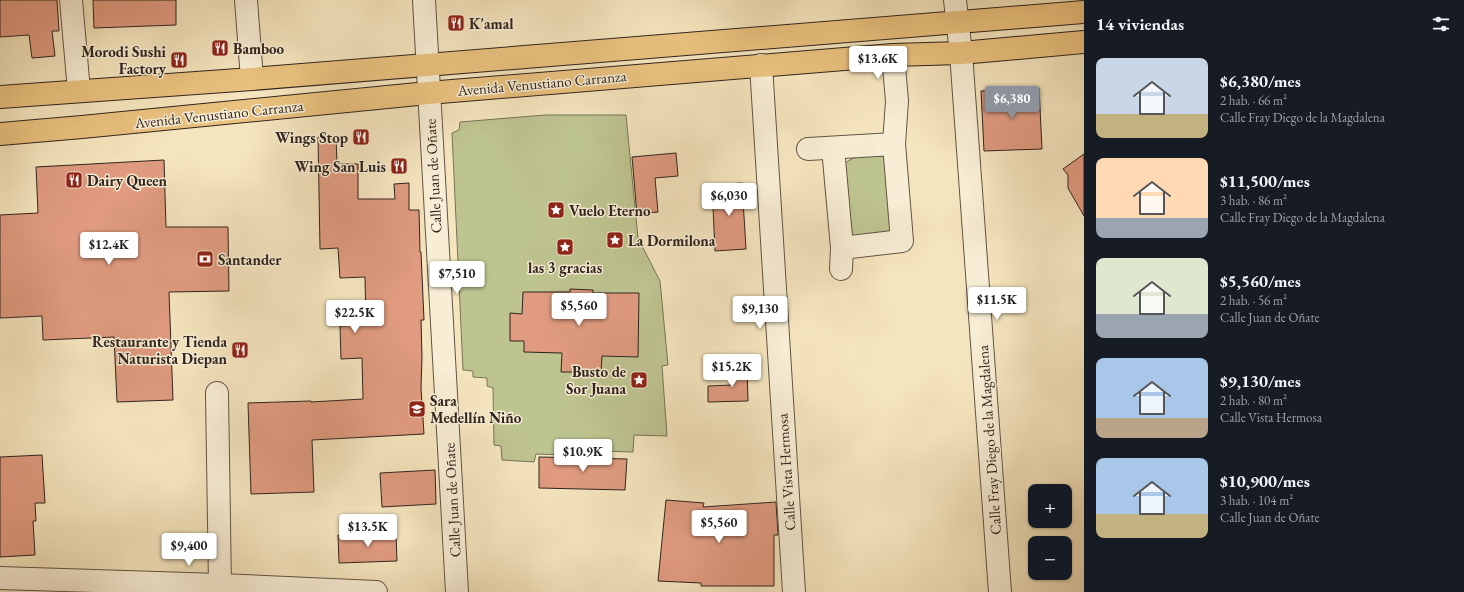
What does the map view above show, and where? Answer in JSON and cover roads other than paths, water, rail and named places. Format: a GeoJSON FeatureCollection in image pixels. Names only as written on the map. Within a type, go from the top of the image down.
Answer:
{"type":"FeatureCollection","features":[{"type":"Feature","properties":{"kind":"main road","name":"Avenida Venustiano Carranza"},"geometry":{"type":"LineString","coordinates":[[0,97],[252,79],[1084,12]]}},
{"type":"Feature","properties":{"kind":"main road","name":"Avenida Venustiano Carranza"},"geometry":{"type":"LineString","coordinates":[[0,134],[428,93],[893,55],[961,52],[1084,42]]}},
{"type":"Feature","properties":{"kind":"street"},"geometry":{"type":"LineString","coordinates":[[71,0],[79,91]]}},
{"type":"Feature","properties":{"kind":"street"},"geometry":{"type":"LineString","coordinates":[[246,0],[252,79]]}},
{"type":"Feature","properties":{"kind":"street","name":"Calle Juan de Oñate"},"geometry":{"type":"LineString","coordinates":[[424,0],[457,592]]}},
{"type":"Feature","properties":{"kind":"street","name":"Calle Fray Diego de la Magdalena"},"geometry":{"type":"LineString","coordinates":[[954,0],[961,52],[1000,592]]}},
{"type":"Feature","properties":{"kind":"street"},"geometry":{"type":"LineString","coordinates":[[833,148],[841,258],[902,241],[894,144],[897,101],[893,55]]}},
{"type":"Feature","properties":{"kind":"street","name":"Calle Vista Hermosa"},"geometry":{"type":"LineString","coordinates":[[761,66],[794,592]]}},
{"type":"Feature","properties":{"kind":"street"},"geometry":{"type":"LineString","coordinates":[[808,149],[894,144]]}},
{"type":"Feature","properties":{"kind":"street"},"geometry":{"type":"LineString","coordinates":[[217,393],[218,588]]}},
{"type":"Feature","properties":{"kind":"street"},"geometry":{"type":"LineString","coordinates":[[0,578],[218,588],[365,592]]}},
{"type":"Feature","properties":{"kind":"place","name":"K'amal"},"geometry":{"type":"Point","coordinates":[456,23]}},
{"type":"Feature","properties":{"kind":"place","name":"Bamboo"},"geometry":{"type":"Point","coordinates":[220,48]}},
{"type":"Feature","properties":{"kind":"place","name":"Morodi Sushi Factory"},"geometry":{"type":"Point","coordinates":[179,60]}},
{"type":"Feature","properties":{"kind":"place","name":"Wings Stop"},"geometry":{"type":"Point","coordinates":[361,137]}},
{"type":"Feature","properties":{"kind":"place","name":"Wing San Luis"},"geometry":{"type":"Point","coordinates":[399,166]}},
{"type":"Feature","properties":{"kind":"place","name":"Dairy Queen"},"geometry":{"type":"Point","coordinates":[74,180]}},
{"type":"Feature","properties":{"kind":"place","name":"Vuelo Eterno"},"geometry":{"type":"Point","coordinates":[556,210]}},
{"type":"Feature","properties":{"kind":"place","name":"La Dormilona"},"geometry":{"type":"Point","coordinates":[615,240]}},
{"type":"Feature","properties":{"kind":"place","name":"las 3 gracias"},"geometry":{"type":"Point","coordinates":[565,247]}},
{"type":"Feature","properties":{"kind":"place","name":"Santander"},"geometry":{"type":"Point","coordinates":[205,259]}},
{"type":"Feature","properties":{"kind":"place","name":"Restaurante y Tienda Naturista Diepan"},"geometry":{"type":"Point","coordinates":[240,350]}},
{"type":"Feature","properties":{"kind":"place","name":"Busto de Sor Juana"},"geometry":{"type":"Point","coordinates":[639,380]}},
{"type":"Feature","properties":{"kind":"place","name":"Sara Medellín Niño"},"geometry":{"type":"Point","coordinates":[417,409]}}]}
